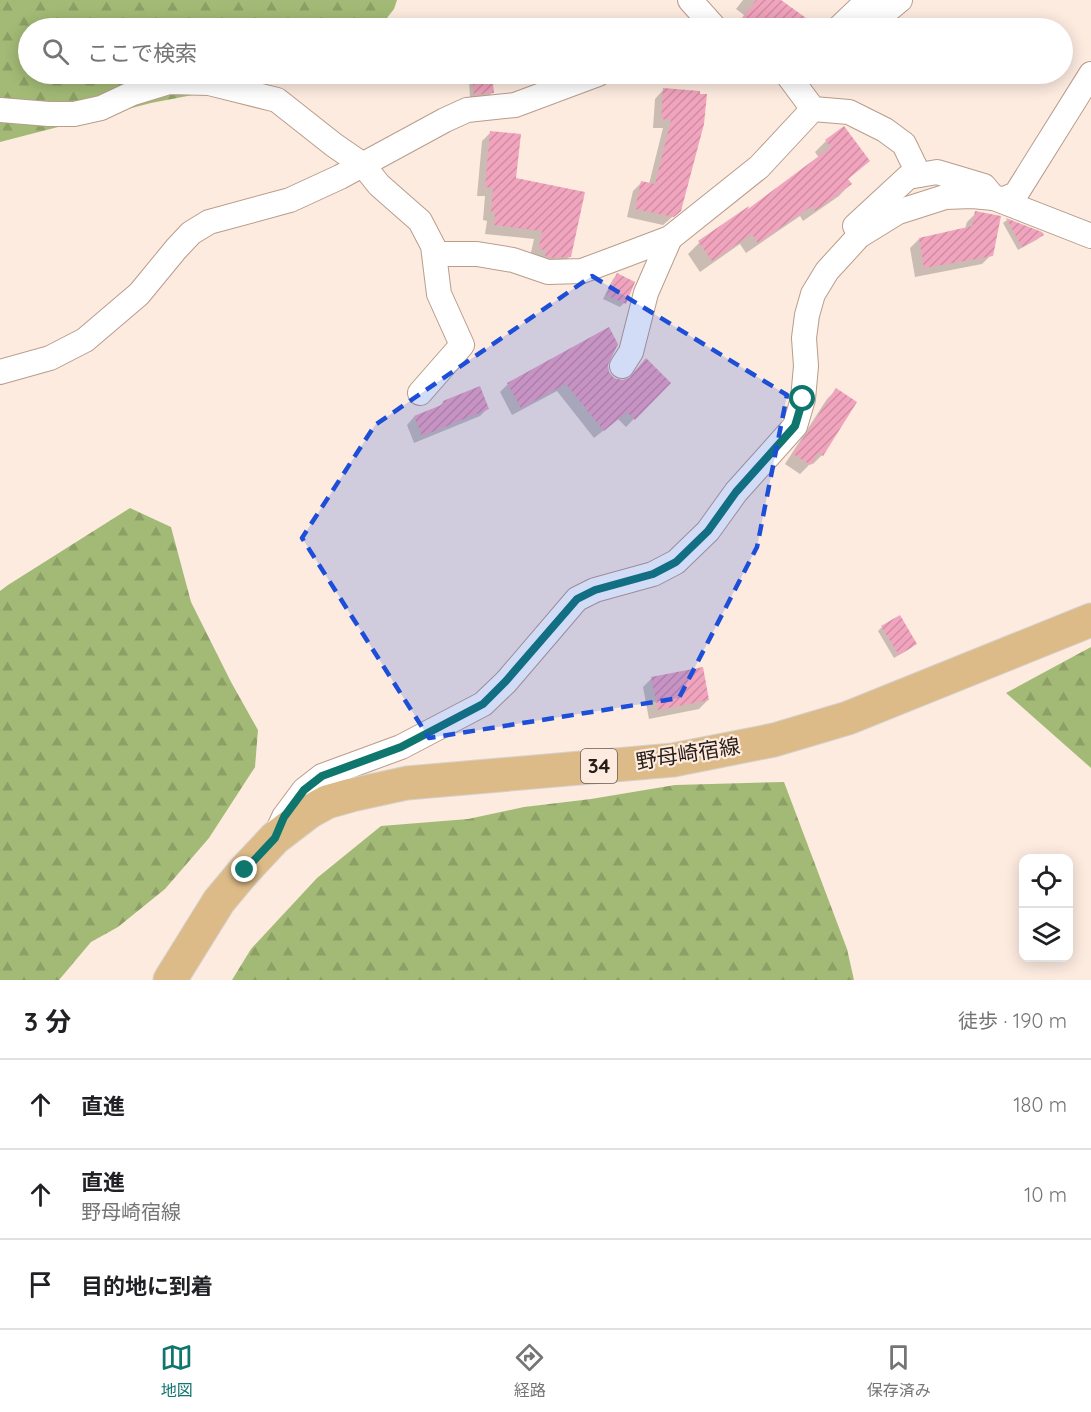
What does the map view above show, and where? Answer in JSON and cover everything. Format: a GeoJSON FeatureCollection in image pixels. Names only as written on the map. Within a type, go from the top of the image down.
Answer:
{"type":"FeatureCollection","features":[{"type":"Feature","properties":{"kind":"main road","name":"野母崎宿線"},"geometry":{"type":"LineString","coordinates":[[170,980],[219,901],[275,838],[309,812],[327,802],[407,783],[673,760],[774,740],[848,718],[1091,620]]}},
{"type":"Feature","properties":{"kind":"street"},"geometry":{"type":"LineString","coordinates":[[690,0],[707,18]]}},
{"type":"Feature","properties":{"kind":"street"},"geometry":{"type":"LineString","coordinates":[[849,18],[863,5],[883,14],[900,0]]}},
{"type":"Feature","properties":{"kind":"street"},"geometry":{"type":"LineString","coordinates":[[275,838],[284,817],[304,790],[322,776],[401,747],[483,704],[577,599],[595,590],[653,574],[676,562],[708,531],[736,492],[795,426],[803,399],[806,366],[804,338],[807,315],[813,294],[827,271],[859,236],[898,212],[945,197],[972,196],[1004,199],[1016,194],[1083,103],[1091,74]]}},
{"type":"Feature","properties":{"kind":"street"},"geometry":{"type":"LineString","coordinates":[[0,110],[74,114],[101,108],[133,93],[162,84]]}},
{"type":"Feature","properties":{"kind":"street"},"geometry":{"type":"LineString","coordinates":[[217,84],[277,100],[363,165],[379,185],[420,220],[434,246],[439,294],[462,345],[420,393]]}},
{"type":"Feature","properties":{"kind":"street"},"geometry":{"type":"LineString","coordinates":[[0,372],[50,358],[85,340],[139,294],[191,233],[208,222],[290,200],[340,177],[467,110],[515,105],[571,84]]}},
{"type":"Feature","properties":{"kind":"street"},"geometry":{"type":"LineString","coordinates":[[798,84],[813,109]]}},
{"type":"Feature","properties":{"kind":"street"},"geometry":{"type":"LineString","coordinates":[[435,254],[477,254],[513,260],[548,272],[582,272],[670,238],[759,167],[813,109]]}},
{"type":"Feature","properties":{"kind":"street"},"geometry":{"type":"LineString","coordinates":[[813,109],[849,112],[885,130],[904,144],[919,175]]}},
{"type":"Feature","properties":{"kind":"street"},"geometry":{"type":"LineString","coordinates":[[849,246],[855,225],[908,177],[937,172],[984,186],[994,198],[1091,236]]}},
{"type":"Feature","properties":{"kind":"street"},"geometry":{"type":"LineString","coordinates":[[622,366],[631,352],[646,293],[670,238]]}},
{"type":"Feature","properties":{"kind":"highlighted area"},"geometry":{"type":"Polygon","coordinates":[[[592,276],[787,395],[757,547],[679,698],[429,738],[302,538],[375,425],[592,276]]]}},
{"type":"Feature","properties":{"kind":"green space"},"geometry":{"type":"Polygon","coordinates":[[[0,0],[397,0],[387,18],[18,18],[18,84],[250,84],[151,103],[0,142],[0,0]]]}},
{"type":"Feature","properties":{"kind":"green space"},"geometry":{"type":"Polygon","coordinates":[[[130,508],[171,527],[191,602],[258,730],[255,767],[209,838],[165,889],[118,927],[91,942],[59,980],[0,980],[0,591],[130,508]]]}},
{"type":"Feature","properties":{"kind":"green space"},"geometry":{"type":"Polygon","coordinates":[[[1091,647],[1091,768],[1006,693],[1091,647]]]}},
{"type":"Feature","properties":{"kind":"green space"},"geometry":{"type":"Polygon","coordinates":[[[784,782],[847,949],[854,980],[232,980],[251,949],[317,878],[381,826],[468,819],[524,807],[675,785],[784,782]]]}},
{"type":"Feature","properties":{"kind":"building"},"geometry":{"type":"Polygon","coordinates":[[[756,0],[781,0],[806,18],[743,18],[756,0]]]}},
{"type":"Feature","properties":{"kind":"building"},"geometry":{"type":"Polygon","coordinates":[[[473,84],[493,84],[494,93],[474,95],[473,84]]]}},
{"type":"Feature","properties":{"kind":"building"},"geometry":{"type":"Polygon","coordinates":[[[663,88],[700,91],[700,94],[707,94],[704,124],[681,211],[674,217],[635,209],[641,181],[655,184],[671,120],[661,119],[663,88]]]}},
{"type":"Feature","properties":{"kind":"building"},"geometry":{"type":"Polygon","coordinates":[[[844,126],[870,161],[848,179],[852,184],[815,211],[812,206],[758,243],[752,234],[712,261],[698,241],[749,206],[748,209],[831,147],[825,140],[844,126]]]}},
{"type":"Feature","properties":{"kind":"building"},"geometry":{"type":"Polygon","coordinates":[[[490,131],[521,134],[516,178],[585,192],[571,257],[550,258],[545,256],[546,250],[539,249],[542,231],[494,225],[495,212],[491,212],[493,188],[485,187],[490,131]]]}},
{"type":"Feature","properties":{"kind":"building"},"geometry":{"type":"Polygon","coordinates":[[[975,211],[1001,216],[993,256],[924,268],[919,238],[972,226],[975,211]]]}},
{"type":"Feature","properties":{"kind":"building"},"geometry":{"type":"Polygon","coordinates":[[[1006,218],[1042,232],[1044,235],[1022,247],[1006,218]]]}},
{"type":"Feature","properties":{"kind":"building"},"geometry":{"type":"Polygon","coordinates":[[[617,273],[635,282],[626,304],[606,295],[617,273]]]}},
{"type":"Feature","properties":{"kind":"building"},"geometry":{"type":"Polygon","coordinates":[[[609,327],[618,344],[608,365],[609,372],[614,378],[622,380],[629,378],[646,358],[671,383],[635,420],[627,412],[604,431],[566,384],[521,408],[507,383],[609,327]]]}},
{"type":"Feature","properties":{"kind":"building"},"geometry":{"type":"Polygon","coordinates":[[[480,386],[489,409],[422,436],[414,416],[480,386]]]}},
{"type":"Feature","properties":{"kind":"building"},"geometry":{"type":"Polygon","coordinates":[[[836,388],[857,402],[823,456],[818,453],[811,465],[793,454],[836,388]]]}},
{"type":"Feature","properties":{"kind":"building"},"geometry":{"type":"Polygon","coordinates":[[[900,615],[917,644],[899,655],[881,626],[900,615]]]}},
{"type":"Feature","properties":{"kind":"building"},"geometry":{"type":"Polygon","coordinates":[[[703,667],[709,700],[658,710],[651,677],[703,667]]]}},
{"type":"Feature","properties":{"kind":"route"},"geometry":{"type":"LineString","coordinates":[[245,870],[275,838],[284,817],[304,790],[322,776],[401,747],[483,704],[577,599],[595,590],[653,574],[676,562],[708,531],[736,492],[795,426],[803,399]]}}]}
